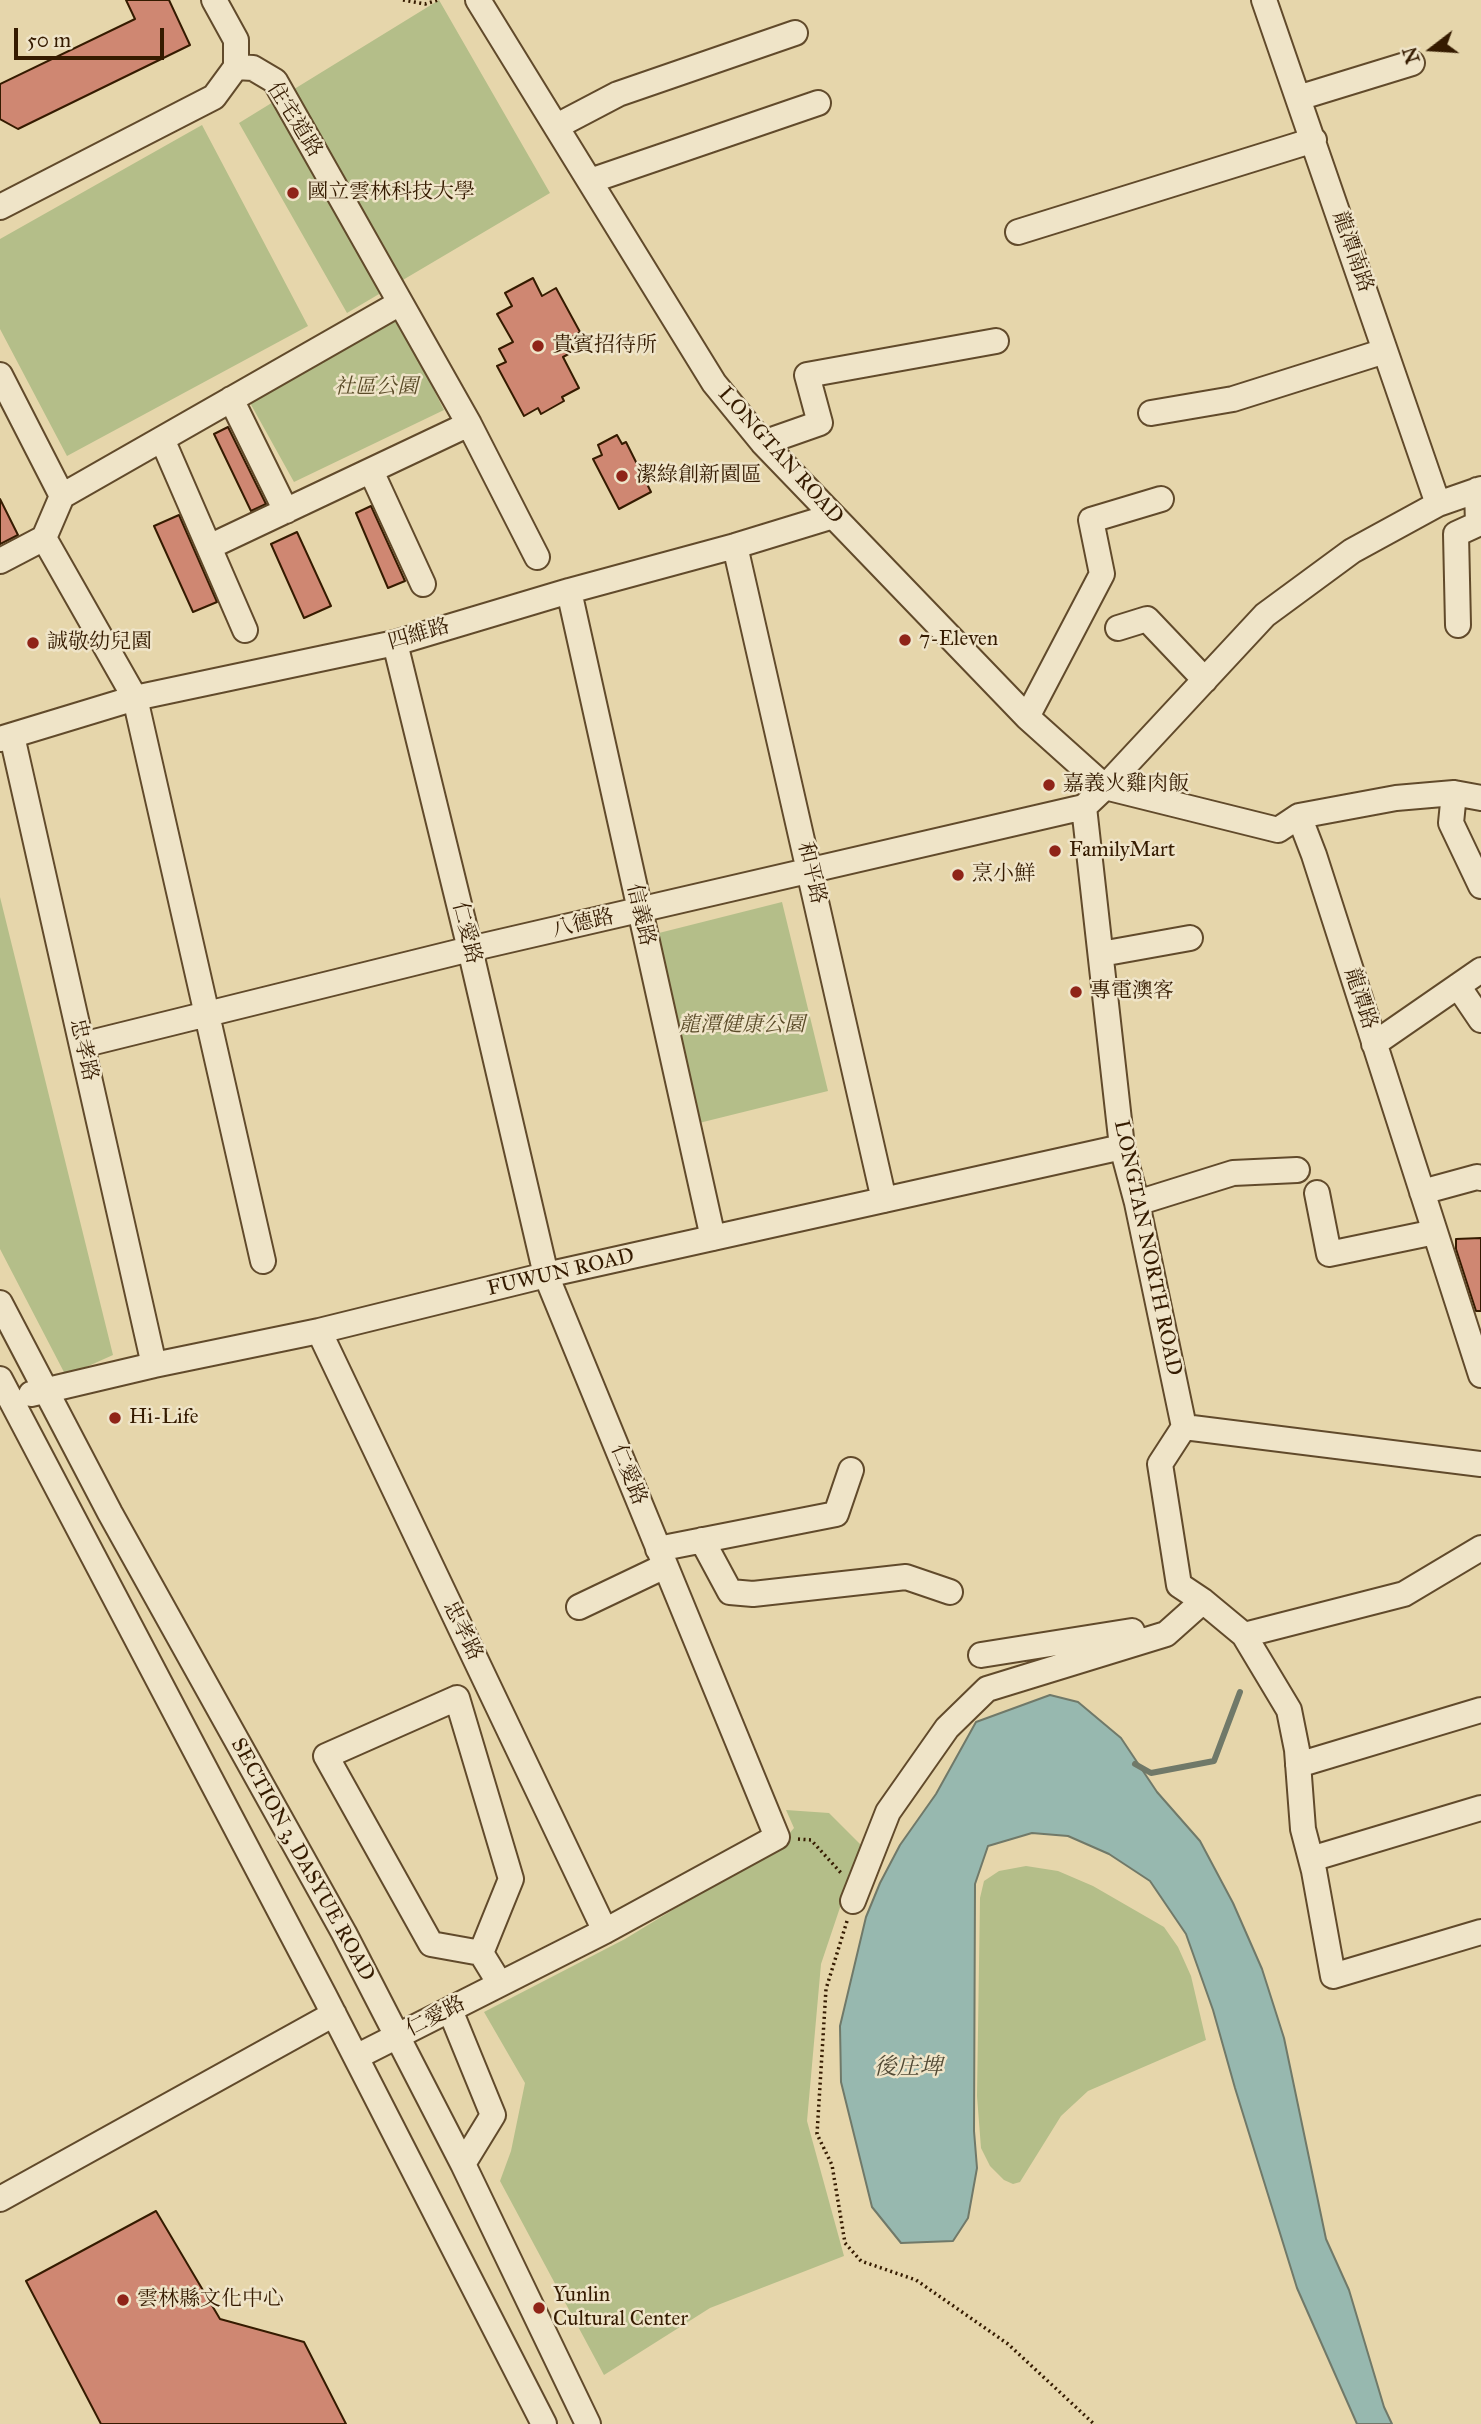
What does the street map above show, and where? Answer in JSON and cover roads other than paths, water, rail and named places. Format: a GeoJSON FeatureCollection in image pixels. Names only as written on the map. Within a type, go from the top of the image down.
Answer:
{"type":"FeatureCollection","features":[{"type":"Feature","properties":{"kind":"street"},"geometry":{"type":"LineString","coordinates":[[0,208],[214,97],[236,67],[236,40],[214,0]]}},
{"type":"Feature","properties":{"kind":"street","name":"LONGTAN ROAD"},"geometry":{"type":"LineString","coordinates":[[478,0],[714,383],[763,443],[1027,717],[1105,787]]}},
{"type":"Feature","properties":{"kind":"street","name":"龍潭南路"},"geometry":{"type":"LineString","coordinates":[[1264,0],[1438,504]]}},
{"type":"Feature","properties":{"kind":"street"},"geometry":{"type":"LineString","coordinates":[[557,127],[618,94],[795,33]]}},
{"type":"Feature","properties":{"kind":"street"},"geometry":{"type":"LineString","coordinates":[[1298,97],[1412,64]]}},
{"type":"Feature","properties":{"kind":"street","name":"住宅道路"},"geometry":{"type":"LineString","coordinates":[[236,67],[253,68],[275,82],[469,424],[537,557]]}},
{"type":"Feature","properties":{"kind":"street"},"geometry":{"type":"LineString","coordinates":[[590,181],[818,103]]}},
{"type":"Feature","properties":{"kind":"street"},"geometry":{"type":"LineString","coordinates":[[1018,232],[1314,139]]}},
{"type":"Feature","properties":{"kind":"street"},"geometry":{"type":"LineString","coordinates":[[0,561],[44,538],[62,496],[400,303]]}},
{"type":"Feature","properties":{"kind":"street"},"geometry":{"type":"LineString","coordinates":[[763,443],[820,423],[807,375],[996,341]]}},
{"type":"Feature","properties":{"kind":"street"},"geometry":{"type":"LineString","coordinates":[[1151,413],[1233,399],[1385,351]]}},
{"type":"Feature","properties":{"kind":"street"},"geometry":{"type":"LineString","coordinates":[[0,375],[62,496]]}},
{"type":"Feature","properties":{"kind":"street"},"geometry":{"type":"LineString","coordinates":[[231,399],[286,511]]}},
{"type":"Feature","properties":{"kind":"street"},"geometry":{"type":"LineString","coordinates":[[209,547],[469,424]]}},
{"type":"Feature","properties":{"kind":"street"},"geometry":{"type":"LineString","coordinates":[[162,439],[245,630]]}},
{"type":"Feature","properties":{"kind":"street"},"geometry":{"type":"LineString","coordinates":[[372,471],[424,584]]}},
{"type":"Feature","properties":{"kind":"street"},"geometry":{"type":"LineString","coordinates":[[1084,807],[1265,615],[1352,551],[1438,504],[1479,489],[1478,524],[1456,534],[1458,625]]}},
{"type":"Feature","properties":{"kind":"street"},"geometry":{"type":"LineString","coordinates":[[1027,717],[1102,574],[1091,520],[1161,499]]}},
{"type":"Feature","properties":{"kind":"street","name":"四維路"},"geometry":{"type":"LineString","coordinates":[[6,737],[135,698],[395,643],[833,516]]}},
{"type":"Feature","properties":{"kind":"street"},"geometry":{"type":"LineString","coordinates":[[44,538],[135,698],[263,1261]]}},
{"type":"Feature","properties":{"kind":"street","name":"和平路"},"geometry":{"type":"LineString","coordinates":[[735,546],[884,1200]]}},
{"type":"Feature","properties":{"kind":"street","name":"信義路"},"geometry":{"type":"LineString","coordinates":[[569,591],[713,1238]]}},
{"type":"Feature","properties":{"kind":"street"},"geometry":{"type":"LineString","coordinates":[[1118,628],[1147,619],[1205,680]]}},
{"type":"Feature","properties":{"kind":"street","name":"仁愛路"},"geometry":{"type":"LineString","coordinates":[[356,2057],[605,1931],[777,1838],[546,1275],[395,643]]}},
{"type":"Feature","properties":{"kind":"street","name":"忠孝路"},"geometry":{"type":"LineString","coordinates":[[6,737],[82,1045],[155,1365]]}},
{"type":"Feature","properties":{"kind":"street"},"geometry":{"type":"LineString","coordinates":[[1105,787],[1278,830],[1299,816],[1396,798],[1454,793],[1481,798]]}},
{"type":"Feature","properties":{"kind":"street"},"geometry":{"type":"LineString","coordinates":[[1454,793],[1451,823],[1481,886]]}},
{"type":"Feature","properties":{"kind":"street","name":"八德路"},"geometry":{"type":"LineString","coordinates":[[82,1045],[470,949],[1084,807]]}},
{"type":"Feature","properties":{"kind":"street","name":"LONGTAN NORTH ROAD"},"geometry":{"type":"LineString","coordinates":[[1084,807],[1122,1147],[1137,1203],[1184,1427]]}},
{"type":"Feature","properties":{"kind":"street","name":"龍潭路"},"geometry":{"type":"LineString","coordinates":[[1299,816],[1314,855],[1481,1375]]}},
{"type":"Feature","properties":{"kind":"street"},"geometry":{"type":"LineString","coordinates":[[1101,954],[1191,938]]}},
{"type":"Feature","properties":{"kind":"street"},"geometry":{"type":"LineString","coordinates":[[1374,1044],[1481,970]]}},
{"type":"Feature","properties":{"kind":"street"},"geometry":{"type":"LineString","coordinates":[[1458,986],[1481,1020]]}},
{"type":"Feature","properties":{"kind":"street","name":"FUWUN ROAD"},"geometry":{"type":"LineString","coordinates":[[4,1394],[45,1391],[319,1331],[546,1275],[1122,1147]]}},
{"type":"Feature","properties":{"kind":"street"},"geometry":{"type":"LineString","coordinates":[[1137,1203],[1233,1173],[1297,1170]]}},
{"type":"Feature","properties":{"kind":"street"},"geometry":{"type":"LineString","coordinates":[[1422,1192],[1481,1178]]}},
{"type":"Feature","properties":{"kind":"street"},"geometry":{"type":"LineString","coordinates":[[1317,1193],[1329,1254],[1435,1233]]}},
{"type":"Feature","properties":{"kind":"street","name":"SECTION 3, DASYUE ROAD"},"geometry":{"type":"LineString","coordinates":[[0,1303],[110,1513],[344,1933],[463,2164],[588,2424]]}},
{"type":"Feature","properties":{"kind":"street","name":"忠孝路"},"geometry":{"type":"LineString","coordinates":[[319,1331],[605,1931]]}},
{"type":"Feature","properties":{"kind":"street","name":"SECTION 3, DASYUE ROAD"},"geometry":{"type":"LineString","coordinates":[[4,1394],[334,2014],[544,2424]]}},
{"type":"Feature","properties":{"kind":"street"},"geometry":{"type":"LineString","coordinates":[[1481,1464],[1184,1427],[1160,1464],[1179,1585],[1244,1635],[1289,1710],[1298,1765],[1303,1829],[1333,1976],[1481,1932]]}},
{"type":"Feature","properties":{"kind":"street"},"geometry":{"type":"LineString","coordinates":[[579,1607],[662,1558],[702,1540],[836,1514],[851,1470]]}},
{"type":"Feature","properties":{"kind":"street"},"geometry":{"type":"LineString","coordinates":[[702,1540],[730,1592],[753,1594],[906,1577],[950,1592]]}},
{"type":"Feature","properties":{"kind":"street"},"geometry":{"type":"LineString","coordinates":[[1244,1635],[1404,1594],[1481,1548]]}},
{"type":"Feature","properties":{"kind":"street"},"geometry":{"type":"LineString","coordinates":[[853,1901],[888,1812],[947,1728],[987,1689],[1166,1634],[1203,1601]]}},
{"type":"Feature","properties":{"kind":"street"},"geometry":{"type":"LineString","coordinates":[[981,1655],[1177,1624]]}},
{"type":"Feature","properties":{"kind":"street"},"geometry":{"type":"LineString","coordinates":[[457,1698],[511,1879],[481,1952],[432,1944],[326,1756],[457,1698]]}},
{"type":"Feature","properties":{"kind":"street"},"geometry":{"type":"LineString","coordinates":[[1298,1765],[1481,1710]]}},
{"type":"Feature","properties":{"kind":"street"},"geometry":{"type":"LineString","coordinates":[[1311,1858],[1481,1808]]}},
{"type":"Feature","properties":{"kind":"street"},"geometry":{"type":"LineString","coordinates":[[481,1952],[500,1984]]}},
{"type":"Feature","properties":{"kind":"street"},"geometry":{"type":"LineString","coordinates":[[450,2010],[493,2115],[463,2164]]}},
{"type":"Feature","properties":{"kind":"street"},"geometry":{"type":"LineString","coordinates":[[0,2199],[334,2014]]}},
{"type":"Feature","properties":{"kind":"water","name":"後庄埤"},"geometry":{"type":"Polygon","coordinates":[[[1050,1695],[1078,1702],[1121,1738],[1157,1792],[1200,1841],[1233,1903],[1262,1969],[1284,2038],[1326,2239],[1349,2290],[1384,2407],[1392,2424],[1357,2424],[1297,2288],[1213,2010],[1186,1934],[1150,1881],[1109,1854],[1068,1836],[1032,1833],[988,1846],[975,1884],[974,2131],[977,2168],[968,2218],[953,2241],[901,2243],[872,2207],[841,2082],[840,2026],[866,1917],[900,1845],[936,1794],[976,1722],[1050,1695]]]}},
{"type":"Feature","properties":{"kind":"waterway"},"geometry":{"type":"LineString","coordinates":[[1135,1764],[1151,1773],[1214,1761],[1240,1692]]}},
{"type":"Feature","properties":{"kind":"place","name":"國立雲林科技大學"},"geometry":{"type":"Point","coordinates":[293,193]}},
{"type":"Feature","properties":{"kind":"place","name":"貴賓招待所"},"geometry":{"type":"Point","coordinates":[538,346]}},
{"type":"Feature","properties":{"kind":"place","name":"潔綠創新園區"},"geometry":{"type":"Point","coordinates":[622,476]}},
{"type":"Feature","properties":{"kind":"place","name":"7-Eleven"},"geometry":{"type":"Point","coordinates":[905,640]}},
{"type":"Feature","properties":{"kind":"place","name":"誠敬幼兒園"},"geometry":{"type":"Point","coordinates":[33,643]}},
{"type":"Feature","properties":{"kind":"place","name":"嘉義火雞肉飯"},"geometry":{"type":"Point","coordinates":[1049,785]}},
{"type":"Feature","properties":{"kind":"place","name":"FamilyMart"},"geometry":{"type":"Point","coordinates":[1055,851]}},
{"type":"Feature","properties":{"kind":"place","name":"烹小鮮"},"geometry":{"type":"Point","coordinates":[958,875]}},
{"type":"Feature","properties":{"kind":"place","name":"專電澳客"},"geometry":{"type":"Point","coordinates":[1076,992]}},
{"type":"Feature","properties":{"kind":"place","name":"Hi-Life"},"geometry":{"type":"Point","coordinates":[115,1418]}},
{"type":"Feature","properties":{"kind":"place","name":"雲林縣文化中心"},"geometry":{"type":"Point","coordinates":[123,2300]}},
{"type":"Feature","properties":{"kind":"place","name":"Yunlin Cultural Center"},"geometry":{"type":"Point","coordinates":[539,2308]}},
{"type":"Feature","properties":{"kind":"park label","name":"社區公園"},"geometry":{"type":"Point","coordinates":[376,388]}},
{"type":"Feature","properties":{"kind":"park label","name":"龍潭健康公園"},"geometry":{"type":"Point","coordinates":[742,1026]}}]}
